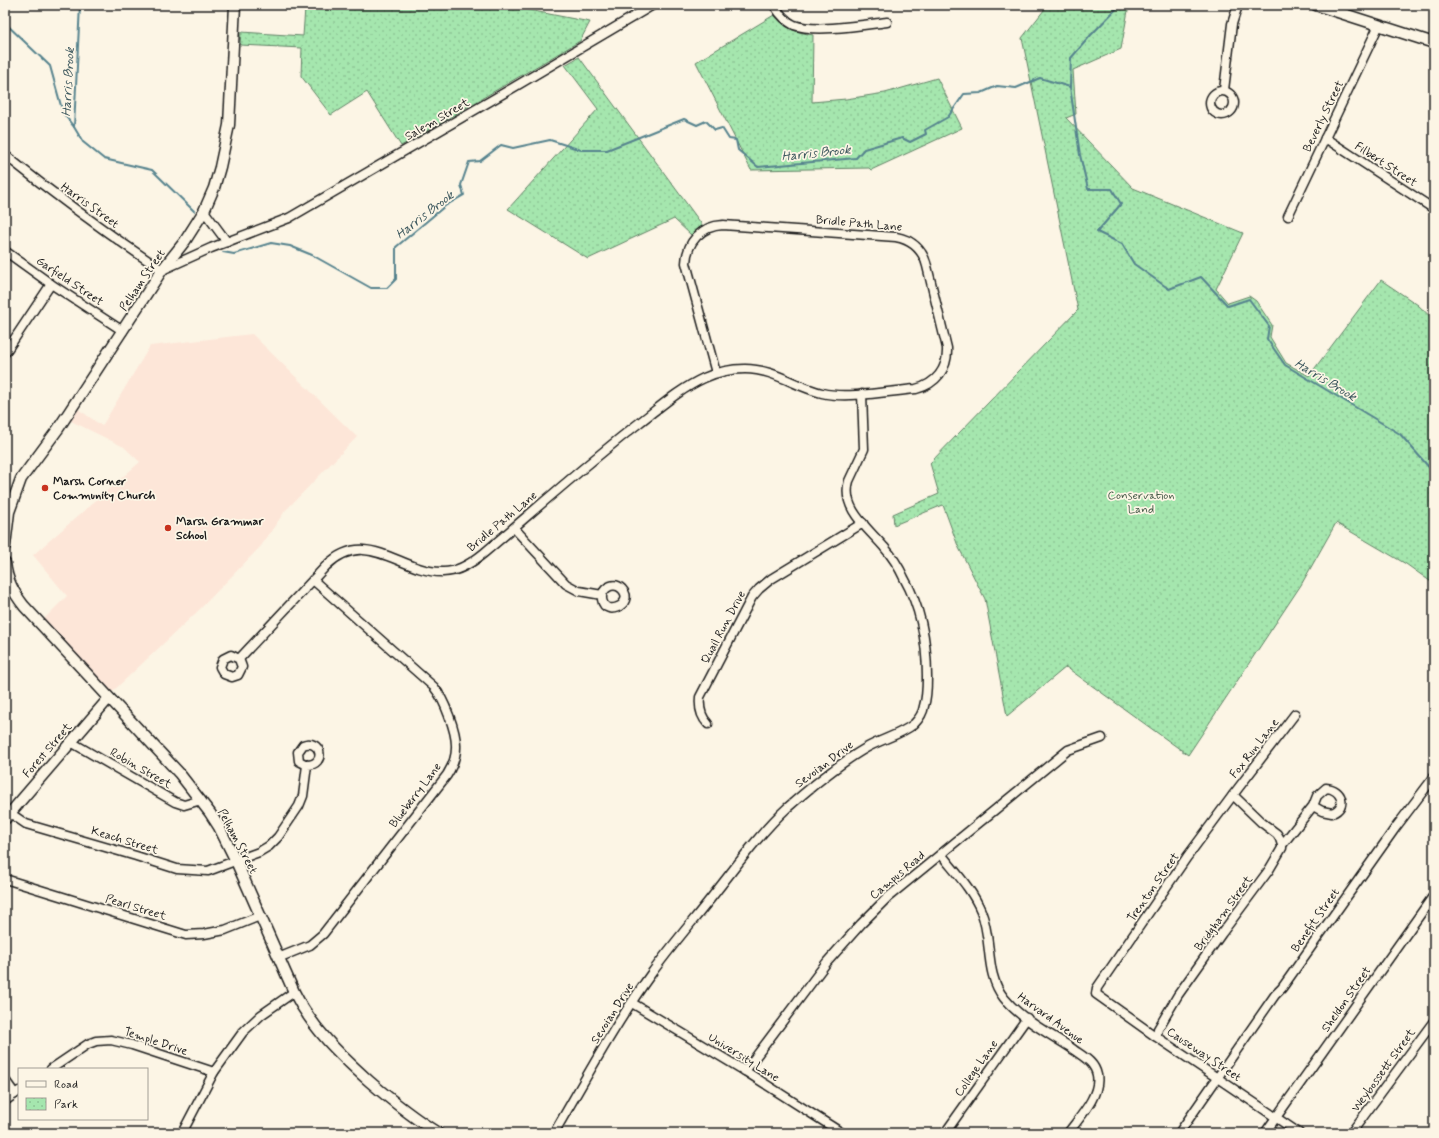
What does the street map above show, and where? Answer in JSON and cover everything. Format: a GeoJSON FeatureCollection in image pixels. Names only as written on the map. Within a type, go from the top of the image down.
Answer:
{"type":"FeatureCollection","features":[{"type":"Feature","properties":{"kind":"street","name":"Pelham Street"},"geometry":{"type":"LineString","coordinates":[[5,546],[9,512],[21,480],[58,430],[162,270],[185,241],[204,211],[214,188],[229,125],[235,5]]}},
{"type":"Feature","properties":{"kind":"street","name":"Salem Street"},"geometry":{"type":"LineString","coordinates":[[162,270],[227,242],[289,218],[653,5]]}},
{"type":"Feature","properties":{"kind":"street"},"geometry":{"type":"LineString","coordinates":[[774,5],[780,14],[789,22],[794,25],[806,27],[849,27],[887,22]]}},
{"type":"Feature","properties":{"kind":"street"},"geometry":{"type":"LineString","coordinates":[[1224,90],[1232,24],[1238,5]]}},
{"type":"Feature","properties":{"kind":"street"},"geometry":{"type":"LineString","coordinates":[[1316,5],[1434,43]]}},
{"type":"Feature","properties":{"kind":"street","name":"Beverly Street"},"geometry":{"type":"LineString","coordinates":[[1288,216],[1379,25]]}},
{"type":"Feature","properties":{"kind":"street","name":"Filbert Street"},"geometry":{"type":"LineString","coordinates":[[1325,138],[1434,209]]}},
{"type":"Feature","properties":{"kind":"street","name":"Harris Street"},"geometry":{"type":"LineString","coordinates":[[5,155],[99,226],[162,270]]}},
{"type":"Feature","properties":{"kind":"street"},"geometry":{"type":"LineString","coordinates":[[204,211],[227,242]]}},
{"type":"Feature","properties":{"kind":"street","name":"Bridle Path Lane"},"geometry":{"type":"LineString","coordinates":[[239,659],[336,557],[348,551],[362,549],[376,551],[430,571],[450,572],[463,567],[474,561],[514,528],[605,449],[677,394],[696,382],[716,373],[736,370],[757,370],[777,375],[823,394],[862,394],[916,389],[926,386],[940,375],[947,360],[946,343],[926,262],[922,254],[909,241],[901,238],[723,225],[711,227],[701,232],[689,246],[686,263],[716,373]]}},
{"type":"Feature","properties":{"kind":"street","name":"Garfield Street"},"geometry":{"type":"LineString","coordinates":[[5,251],[51,284],[123,331]]}},
{"type":"Feature","properties":{"kind":"street"},"geometry":{"type":"LineString","coordinates":[[5,353],[51,284]]}},
{"type":"Feature","properties":{"kind":"street","name":"Sevoian Drive"},"geometry":{"type":"LineString","coordinates":[[554,1133],[652,972],[742,859],[777,818],[847,760],[869,746],[913,725],[923,712],[927,696],[925,639],[911,591],[899,568],[884,547],[850,506],[847,491],[849,481],[864,449],[862,394]]}},
{"type":"Feature","properties":{"kind":"street","name":"Quail Run Drive"},"geometry":{"type":"LineString","coordinates":[[708,724],[701,715],[700,697],[755,592],[771,579],[863,523]]}},
{"type":"Feature","properties":{"kind":"street"},"geometry":{"type":"LineString","coordinates":[[514,528],[566,584],[579,591],[602,595]]}},
{"type":"Feature","properties":{"kind":"street","name":"Pelham Street"},"geometry":{"type":"LineString","coordinates":[[5,563],[8,586],[16,596],[179,773],[219,827],[236,861],[294,992],[311,1021],[334,1049],[399,1106],[438,1133]]}},
{"type":"Feature","properties":{"kind":"street","name":"Blueberry Lane"},"geometry":{"type":"LineString","coordinates":[[278,958],[310,945],[323,934],[447,775],[454,762],[456,753],[456,739],[444,704],[434,687],[313,580]]}},
{"type":"Feature","properties":{"kind":"street","name":"Forest Street"},"geometry":{"type":"LineString","coordinates":[[8,816],[109,698]]}},
{"type":"Feature","properties":{"kind":"street","name":"Fox Run Lane"},"geometry":{"type":"LineString","coordinates":[[1232,795],[1295,714]]}},
{"type":"Feature","properties":{"kind":"street","name":"Campus Road"},"geometry":{"type":"LineString","coordinates":[[745,1071],[827,962],[887,898],[1068,750],[1102,738]]}},
{"type":"Feature","properties":{"kind":"street","name":"Robin Street"},"geometry":{"type":"LineString","coordinates":[[71,742],[149,788],[180,804],[188,804],[200,800]]}},
{"type":"Feature","properties":{"kind":"street","name":"Keach Street"},"geometry":{"type":"LineString","coordinates":[[8,816],[26,824],[177,869],[208,872],[264,849],[274,842],[282,832],[303,796],[307,765]]}},
{"type":"Feature","properties":{"kind":"street","name":"Benefit Street"},"geometry":{"type":"LineString","coordinates":[[1178,1133],[1274,995],[1282,988],[1396,827],[1434,777]]}},
{"type":"Feature","properties":{"kind":"street"},"geometry":{"type":"LineString","coordinates":[[1232,795],[1261,822],[1277,834],[1282,845]]}},
{"type":"Feature","properties":{"kind":"street","name":"Trenton Street"},"geometry":{"type":"LineString","coordinates":[[1096,994],[1097,988],[1232,795]]}},
{"type":"Feature","properties":{"kind":"street","name":"Bridgham Street"},"geometry":{"type":"LineString","coordinates":[[1155,1036],[1178,995],[1222,933],[1270,870],[1282,848],[1282,845],[1313,806]]}},
{"type":"Feature","properties":{"kind":"street","name":"Harvard Avenue"},"geometry":{"type":"LineString","coordinates":[[941,854],[966,885],[981,911],[987,931],[990,964],[996,984],[1005,999],[1026,1018],[1087,1059],[1096,1071],[1098,1086],[1094,1095],[1068,1133]]}},
{"type":"Feature","properties":{"kind":"street","name":"Pearl Street"},"geometry":{"type":"LineString","coordinates":[[5,879],[186,935],[204,934],[225,930],[260,916]]}},
{"type":"Feature","properties":{"kind":"street","name":"Sheldon Street"},"geometry":{"type":"LineString","coordinates":[[1265,1133],[1305,1079],[1434,894]]}},
{"type":"Feature","properties":{"kind":"street"},"geometry":{"type":"LineString","coordinates":[[182,1133],[214,1072],[250,1025],[265,1012],[294,992]]}},
{"type":"Feature","properties":{"kind":"street","name":"Causeway Street"},"geometry":{"type":"LineString","coordinates":[[1096,994],[1155,1036],[1300,1133]]}},
{"type":"Feature","properties":{"kind":"street","name":"University Lane"},"geometry":{"type":"LineString","coordinates":[[632,1003],[745,1071],[842,1133]]}},
{"type":"Feature","properties":{"kind":"street","name":"College Lane"},"geometry":{"type":"LineString","coordinates":[[945,1133],[1026,1018]]}},
{"type":"Feature","properties":{"kind":"street","name":"Weybossett Street"},"geometry":{"type":"LineString","coordinates":[[1351,1133],[1434,1021]]}},
{"type":"Feature","properties":{"kind":"street","name":"Temple Drive"},"geometry":{"type":"LineString","coordinates":[[52,1068],[88,1044],[96,1041],[111,1040],[132,1045],[214,1072]]}},
{"type":"Feature","properties":{"kind":"street"},"geometry":{"type":"LineString","coordinates":[[5,1080],[17,1093],[5,1100]]}},
{"type":"Feature","properties":{"kind":"shaded area","name":"Marsh Grammar School"},"geometry":{"type":"Polygon","coordinates":[[[252,334],[357,437],[285,511],[261,546],[199,610],[112,692],[44,619],[67,596],[33,555],[140,462],[124,447],[71,421],[78,409],[102,426],[150,346],[252,334]]]}},
{"type":"Feature","properties":{"kind":"green space"},"geometry":{"type":"Polygon","coordinates":[[[294,5],[503,5],[590,22],[580,41],[401,146],[367,92],[331,115],[301,76],[302,48],[240,45],[241,32],[303,36],[305,8],[294,5]]]}},
{"type":"Feature","properties":{"kind":"green space","name":"Conservation Land"},"geometry":{"type":"Polygon","coordinates":[[[1048,5],[1129,5],[1121,49],[1073,70],[1076,114],[1066,118],[1133,188],[1243,233],[1216,289],[1228,303],[1249,296],[1256,301],[1272,325],[1270,337],[1286,363],[1309,376],[1381,280],[1418,305],[1434,320],[1434,584],[1406,564],[1336,523],[1301,585],[1188,755],[1066,667],[1007,716],[985,599],[958,546],[943,505],[894,525],[893,514],[939,494],[930,463],[1078,310],[1022,38],[1048,5]]]}},
{"type":"Feature","properties":{"kind":"green space"},"geometry":{"type":"Polygon","coordinates":[[[774,15],[791,29],[813,35],[812,102],[885,93],[937,78],[962,128],[871,170],[869,168],[751,170],[696,62],[774,15]]]}},
{"type":"Feature","properties":{"kind":"green space"},"geometry":{"type":"Polygon","coordinates":[[[579,57],[703,226],[691,235],[674,219],[588,259],[508,209],[598,109],[565,65],[579,57]]]}},
{"type":"Feature","properties":{"kind":"waterway","name":"Harris Brook"},"geometry":{"type":"LineString","coordinates":[[80,5],[74,127],[83,142],[104,159],[152,170],[194,211]]}},
{"type":"Feature","properties":{"kind":"waterway"},"geometry":{"type":"LineString","coordinates":[[1070,87],[1071,58],[1120,5]]}},
{"type":"Feature","properties":{"kind":"waterway"},"geometry":{"type":"LineString","coordinates":[[5,23],[50,66],[63,113],[74,127]]}},
{"type":"Feature","properties":{"kind":"waterway","name":"Harris Brook"},"geometry":{"type":"LineString","coordinates":[[223,252],[234,254],[271,243],[290,246],[312,255],[371,288],[387,288],[396,279],[396,247],[445,206],[464,195],[461,185],[469,162],[480,161],[501,145],[513,148],[550,140],[581,150],[607,150],[684,119],[697,125],[706,121],[715,130],[722,128],[729,139],[736,140],[738,150],[758,167],[856,158],[864,149],[902,138],[910,142],[926,134],[925,130],[948,117],[964,94],[981,93],[997,86],[1016,88],[1040,78],[1070,87],[1080,155],[1088,189],[1112,189],[1121,204],[1097,232],[1122,244],[1134,264],[1169,289],[1201,277],[1228,306],[1249,299],[1269,326],[1267,339],[1285,365],[1400,434],[1434,473]]}},
{"type":"Feature","properties":{"kind":"place","name":"Marsh Corner Community Church"},"geometry":{"type":"Point","coordinates":[45,488]}},
{"type":"Feature","properties":{"kind":"place","name":"Marsh Grammar School"},"geometry":{"type":"Point","coordinates":[168,528]}}]}
